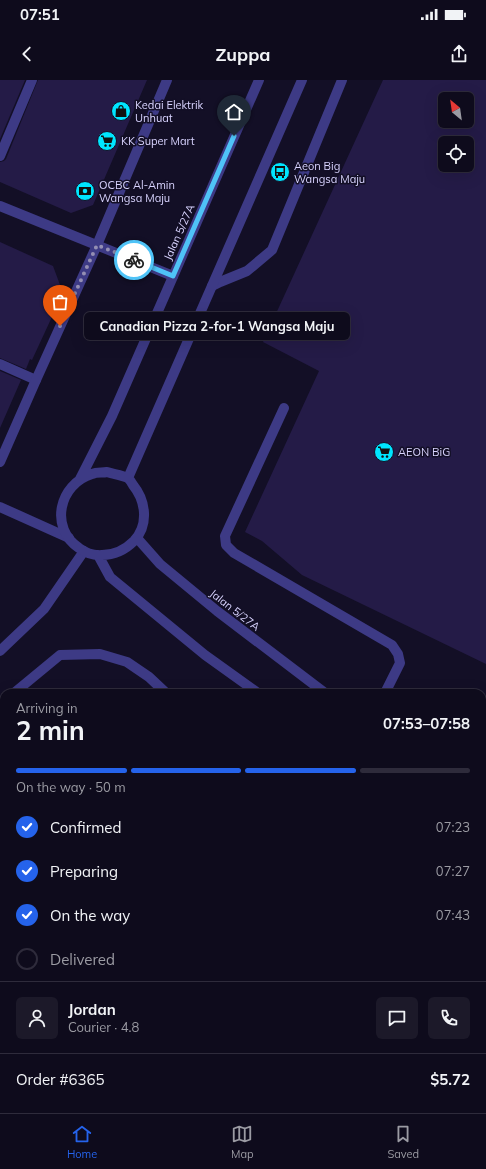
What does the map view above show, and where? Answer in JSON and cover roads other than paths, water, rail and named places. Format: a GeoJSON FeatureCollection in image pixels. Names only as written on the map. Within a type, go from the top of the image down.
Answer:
{"type":"FeatureCollection","features":[{"type":"Feature","properties":{"kind":"street"},"geometry":{"type":"LineString","coordinates":[[0,156],[32,80]]}},
{"type":"Feature","properties":{"kind":"street"},"geometry":{"type":"LineString","coordinates":[[0,462],[97,245],[167,80]]}},
{"type":"Feature","properties":{"kind":"street","name":"Jalan 5/27A"},"geometry":{"type":"LineString","coordinates":[[80,479],[112,416],[258,80]]}},
{"type":"Feature","properties":{"kind":"street"},"geometry":{"type":"LineString","coordinates":[[128,478],[302,80]]}},
{"type":"Feature","properties":{"kind":"street"},"geometry":{"type":"LineString","coordinates":[[212,286],[247,271],[272,250],[342,80]]}},
{"type":"Feature","properties":{"kind":"street"},"geometry":{"type":"LineString","coordinates":[[0,206],[173,276]]}},
{"type":"Feature","properties":{"kind":"street"},"geometry":{"type":"LineString","coordinates":[[0,364],[36,380]]}},
{"type":"Feature","properties":{"kind":"street"},"geometry":{"type":"LineString","coordinates":[[284,408],[225,536],[226,545],[234,553],[392,645],[398,654],[400,663],[387,689]]}},
{"type":"Feature","properties":{"kind":"street"},"geometry":{"type":"LineString","coordinates":[[107,472],[128,478],[139,492],[144,503],[145,515],[142,527],[137,538],[120,552],[110,555],[98,555],[84,551],[76,546],[62,526],[61,513],[64,500],[70,488],[80,479],[93,473],[107,472]]}},
{"type":"Feature","properties":{"kind":"street"},"geometry":{"type":"LineString","coordinates":[[0,508],[69,538]]}},
{"type":"Feature","properties":{"kind":"street","name":"Jalan 5/27A"},"geometry":{"type":"LineString","coordinates":[[137,538],[160,564],[217,611],[320,689]]}},
{"type":"Feature","properties":{"kind":"street"},"geometry":{"type":"LineString","coordinates":[[0,651],[44,609],[84,551]]}},
{"type":"Feature","properties":{"kind":"street"},"geometry":{"type":"LineString","coordinates":[[98,555],[110,577],[205,655],[252,689]]}},
{"type":"Feature","properties":{"kind":"street"},"geometry":{"type":"LineString","coordinates":[[19,689],[60,655],[100,654],[127,662],[149,677],[162,689]]}},
{"type":"Feature","properties":{"kind":"place","name":"Kedai Elektrik Unhuat"},"geometry":{"type":"Point","coordinates":[121,111]}},
{"type":"Feature","properties":{"kind":"place","name":"KK Super Mart"},"geometry":{"type":"Point","coordinates":[107,141]}},
{"type":"Feature","properties":{"kind":"place","name":"Aeon Big Wangsa Maju"},"geometry":{"type":"Point","coordinates":[280,172]}},
{"type":"Feature","properties":{"kind":"place","name":"OCBC Al-Amin Wangsa Maju"},"geometry":{"type":"Point","coordinates":[85,191]}},
{"type":"Feature","properties":{"kind":"place","name":"Canadian Pizza 2-for-1 Wangsa Maju"},"geometry":{"type":"Point","coordinates":[60,326]}},
{"type":"Feature","properties":{"kind":"place","name":"AEON BiG"},"geometry":{"type":"Point","coordinates":[384,452]}}]}
